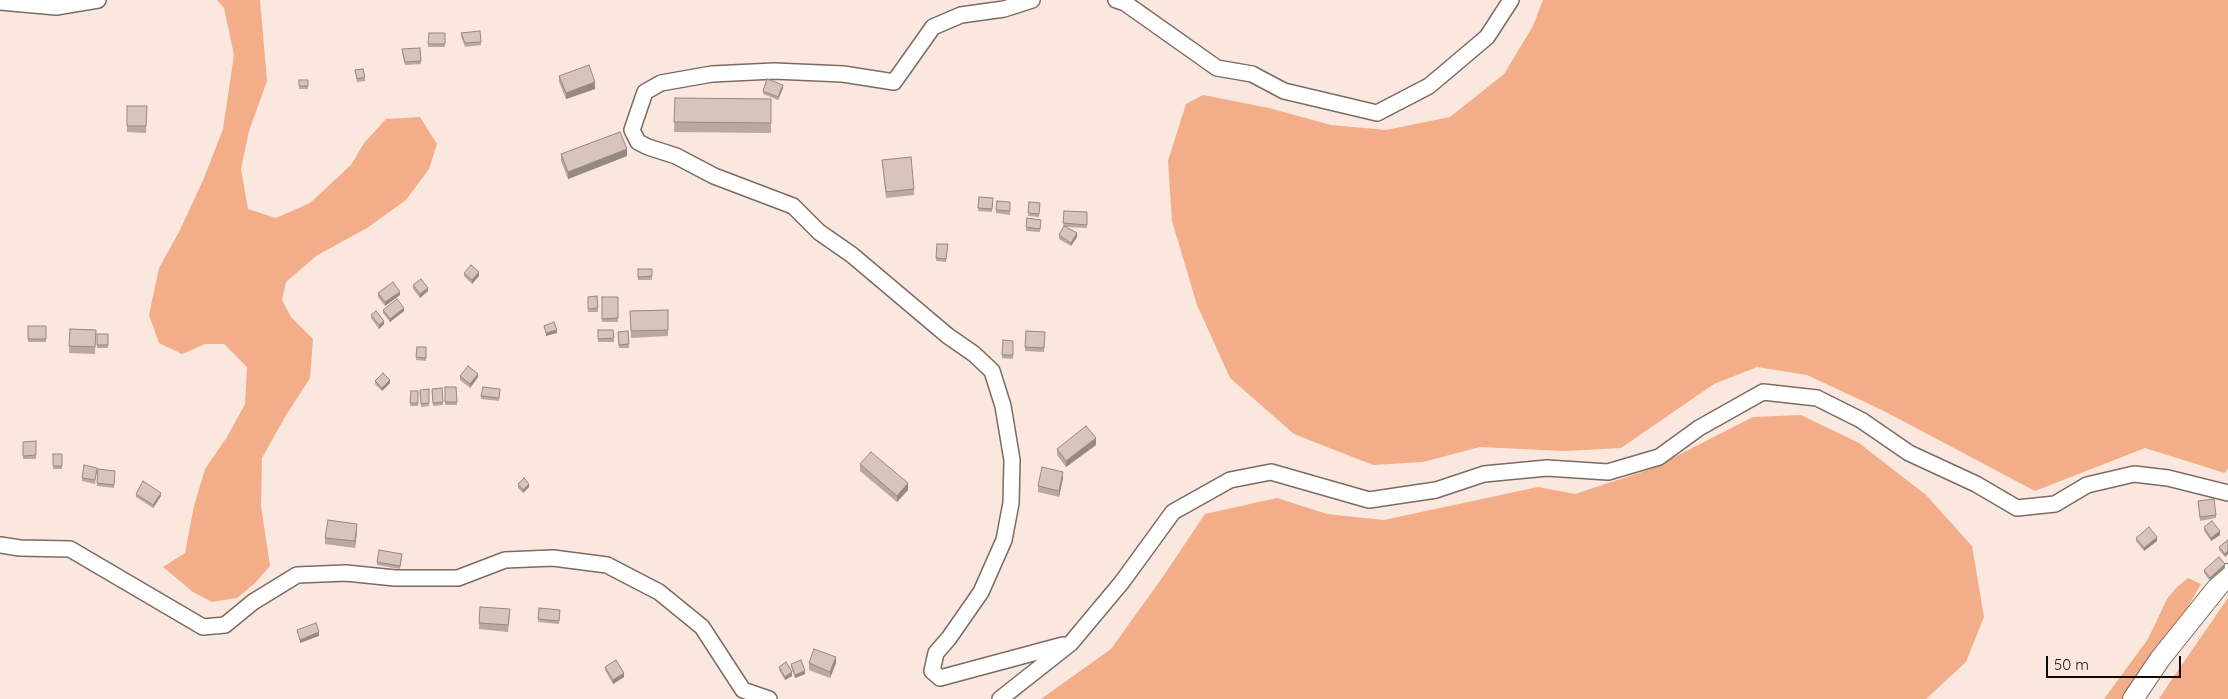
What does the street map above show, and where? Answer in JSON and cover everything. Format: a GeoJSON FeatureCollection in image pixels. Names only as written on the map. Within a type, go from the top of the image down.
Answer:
{"type":"FeatureCollection","features":[{"type":"Feature","properties":{"kind":"street"},"geometry":{"type":"LineString","coordinates":[[0,2],[56,8],[98,0]]}},
{"type":"Feature","properties":{"kind":"street"},"geometry":{"type":"LineString","coordinates":[[1116,0],[1125,3],[1217,68],[1252,74],[1284,91],[1377,113],[1437,80],[1487,37],[1511,0]]}},
{"type":"Feature","properties":{"kind":"street"},"geometry":{"type":"LineString","coordinates":[[1023,2],[961,15],[933,27],[894,82],[843,74],[774,71],[712,74],[662,82],[645,92],[632,130],[638,142],[648,148],[676,156],[714,176],[793,206],[819,232],[852,255],[948,336],[974,354],[992,371],[1003,406],[1012,460],[1011,503],[1004,540],[981,592],[936,653],[932,671],[940,678],[1072,643]]}},
{"type":"Feature","properties":{"kind":"street"},"geometry":{"type":"LineString","coordinates":[[1000,699],[1072,643],[1122,582],[1173,512],[1230,480],[1271,472],[1369,500],[1436,490],[1484,474],[1547,468],[1608,472],[1659,457],[1699,428],[1763,392],[1817,398],[1861,420],[1909,452],[1976,484],[2017,508],[2055,504],[2087,485],[2134,474],[2168,478],[2228,493]]}},
{"type":"Feature","properties":{"kind":"street"},"geometry":{"type":"LineString","coordinates":[[0,544],[20,548],[70,549],[203,627],[225,625],[253,602],[297,575],[346,573],[395,578],[458,578],[505,560],[553,558],[607,565],[659,592],[702,627],[743,690],[769,699]]}},
{"type":"Feature","properties":{"kind":"street"},"geometry":{"type":"LineString","coordinates":[[2133,699],[2160,659],[2228,574]]}},
{"type":"Feature","properties":{"kind":"shaded area"},"geometry":{"type":"Polygon","coordinates":[[[217,0],[260,0],[267,81],[249,131],[241,169],[248,209],[276,218],[310,203],[351,165],[364,143],[386,119],[420,117],[437,144],[429,169],[406,200],[367,228],[316,256],[286,282],[282,300],[291,317],[313,339],[310,378],[262,458],[261,506],[270,566],[255,583],[237,598],[212,602],[193,592],[163,567],[185,553],[194,506],[205,469],[227,437],[245,404],[247,367],[224,344],[205,344],[182,354],[159,343],[149,315],[159,268],[180,230],[204,178],[223,129],[234,55],[224,8],[217,0]]]}},
{"type":"Feature","properties":{"kind":"shaded area"},"geometry":{"type":"Polygon","coordinates":[[[1543,0],[2228,0],[2228,468],[2225,473],[2145,448],[2035,491],[1882,410],[1807,375],[1757,367],[1714,384],[1621,448],[1564,451],[1480,447],[1423,462],[1373,465],[1294,434],[1230,378],[1197,305],[1172,221],[1168,161],[1186,104],[1203,95],[1269,108],[1331,125],[1386,130],[1450,117],[1504,74],[1533,26],[1543,0]]]}},
{"type":"Feature","properties":{"kind":"shaded area"},"geometry":{"type":"Polygon","coordinates":[[[1801,415],[1859,443],[1926,495],[1972,546],[1984,617],[1966,662],[1926,699],[1041,699],[1111,649],[1205,514],[1277,498],[1327,514],[1384,520],[1538,487],[1575,494],[1651,469],[1753,417],[1801,415]]]}},
{"type":"Feature","properties":{"kind":"shaded area"},"geometry":{"type":"Polygon","coordinates":[[[2188,578],[2201,584],[2167,643],[2129,699],[2104,699],[2148,639],[2167,599],[2188,578]]]}},
{"type":"Feature","properties":{"kind":"shaded area"},"geometry":{"type":"Polygon","coordinates":[[[2228,598],[2228,699],[2159,699],[2170,682],[2228,598]]]}},
{"type":"Feature","properties":{"kind":"building"},"geometry":{"type":"Polygon","coordinates":[[[480,31],[481,42],[465,43],[461,33],[480,31]]]}},
{"type":"Feature","properties":{"kind":"building"},"geometry":{"type":"Polygon","coordinates":[[[429,33],[445,33],[445,44],[428,44],[429,33]]]}},
{"type":"Feature","properties":{"kind":"building"},"geometry":{"type":"Polygon","coordinates":[[[420,48],[421,61],[405,62],[402,49],[420,48]]]}},
{"type":"Feature","properties":{"kind":"building"},"geometry":{"type":"Polygon","coordinates":[[[589,65],[595,82],[566,93],[559,76],[589,65]]]}},
{"type":"Feature","properties":{"kind":"building"},"geometry":{"type":"Polygon","coordinates":[[[363,69],[365,77],[357,79],[355,70],[363,69]]]}},
{"type":"Feature","properties":{"kind":"building"},"geometry":{"type":"Polygon","coordinates":[[[767,79],[783,85],[778,97],[763,91],[767,79]]]}},
{"type":"Feature","properties":{"kind":"building"},"geometry":{"type":"Polygon","coordinates":[[[299,80],[308,80],[308,86],[299,86],[299,80]]]}},
{"type":"Feature","properties":{"kind":"building"},"geometry":{"type":"Polygon","coordinates":[[[675,98],[771,99],[771,123],[674,122],[675,98]]]}},
{"type":"Feature","properties":{"kind":"building"},"geometry":{"type":"Polygon","coordinates":[[[127,106],[147,106],[146,126],[127,126],[127,106]]]}},
{"type":"Feature","properties":{"kind":"building"},"geometry":{"type":"Polygon","coordinates":[[[620,132],[627,149],[568,172],[561,154],[620,132]]]}},
{"type":"Feature","properties":{"kind":"building"},"geometry":{"type":"Polygon","coordinates":[[[911,157],[914,189],[886,192],[882,160],[911,157]]]}},
{"type":"Feature","properties":{"kind":"building"},"geometry":{"type":"Polygon","coordinates":[[[979,197],[993,198],[992,209],[978,208],[979,197]]]}},
{"type":"Feature","properties":{"kind":"building"},"geometry":{"type":"Polygon","coordinates":[[[997,201],[1010,202],[1010,211],[996,210],[997,201]]]}},
{"type":"Feature","properties":{"kind":"building"},"geometry":{"type":"Polygon","coordinates":[[[1029,202],[1040,203],[1039,214],[1028,213],[1029,202]]]}},
{"type":"Feature","properties":{"kind":"building"},"geometry":{"type":"Polygon","coordinates":[[[1064,211],[1087,212],[1087,225],[1063,223],[1064,211]]]}},
{"type":"Feature","properties":{"kind":"building"},"geometry":{"type":"Polygon","coordinates":[[[1027,218],[1041,220],[1040,229],[1026,227],[1027,218]]]}},
{"type":"Feature","properties":{"kind":"building"},"geometry":{"type":"Polygon","coordinates":[[[1064,226],[1077,233],[1071,243],[1059,235],[1064,226]]]}},
{"type":"Feature","properties":{"kind":"building"},"geometry":{"type":"Polygon","coordinates":[[[937,244],[948,244],[946,259],[936,258],[937,244]]]}},
{"type":"Feature","properties":{"kind":"building"},"geometry":{"type":"Polygon","coordinates":[[[471,265],[479,272],[472,280],[464,273],[471,265]]]}},
{"type":"Feature","properties":{"kind":"building"},"geometry":{"type":"Polygon","coordinates":[[[638,269],[652,269],[652,276],[638,277],[638,269]]]}},
{"type":"Feature","properties":{"kind":"building"},"geometry":{"type":"Polygon","coordinates":[[[421,279],[428,288],[420,294],[413,285],[421,279]]]}},
{"type":"Feature","properties":{"kind":"building"},"geometry":{"type":"Polygon","coordinates":[[[393,282],[400,292],[385,302],[378,293],[393,282]]]}},
{"type":"Feature","properties":{"kind":"building"},"geometry":{"type":"Polygon","coordinates":[[[597,296],[598,308],[588,309],[588,297],[597,296]]]}},
{"type":"Feature","properties":{"kind":"building"},"geometry":{"type":"Polygon","coordinates":[[[602,297],[618,297],[618,318],[602,319],[602,297]]]}},
{"type":"Feature","properties":{"kind":"building"},"geometry":{"type":"Polygon","coordinates":[[[397,299],[404,308],[390,319],[383,310],[397,299]]]}},
{"type":"Feature","properties":{"kind":"building"},"geometry":{"type":"Polygon","coordinates":[[[668,310],[668,330],[631,331],[630,311],[668,310]]]}},
{"type":"Feature","properties":{"kind":"building"},"geometry":{"type":"Polygon","coordinates":[[[376,311],[384,321],[379,325],[371,315],[376,311]]]}},
{"type":"Feature","properties":{"kind":"building"},"geometry":{"type":"Polygon","coordinates":[[[554,322],[557,330],[546,333],[544,326],[554,322]]]}},
{"type":"Feature","properties":{"kind":"building"},"geometry":{"type":"Polygon","coordinates":[[[28,326],[46,326],[46,339],[28,339],[28,326]]]}},
{"type":"Feature","properties":{"kind":"building"},"geometry":{"type":"Polygon","coordinates":[[[70,329],[96,330],[95,347],[69,346],[70,329]]]}},
{"type":"Feature","properties":{"kind":"building"},"geometry":{"type":"Polygon","coordinates":[[[598,330],[613,330],[614,338],[598,339],[598,330]]]}},
{"type":"Feature","properties":{"kind":"building"},"geometry":{"type":"Polygon","coordinates":[[[628,331],[629,344],[619,345],[618,332],[628,331]]]}},
{"type":"Feature","properties":{"kind":"building"},"geometry":{"type":"Polygon","coordinates":[[[1026,331],[1045,332],[1044,348],[1025,347],[1026,331]]]}},
{"type":"Feature","properties":{"kind":"building"},"geometry":{"type":"Polygon","coordinates":[[[97,334],[108,334],[108,345],[97,345],[97,334]]]}},
{"type":"Feature","properties":{"kind":"building"},"geometry":{"type":"Polygon","coordinates":[[[1003,340],[1013,341],[1013,355],[1002,355],[1003,340]]]}},
{"type":"Feature","properties":{"kind":"building"},"geometry":{"type":"Polygon","coordinates":[[[417,347],[426,347],[426,358],[416,357],[417,347]]]}},
{"type":"Feature","properties":{"kind":"building"},"geometry":{"type":"Polygon","coordinates":[[[468,366],[478,374],[470,384],[460,376],[468,366]]]}},
{"type":"Feature","properties":{"kind":"building"},"geometry":{"type":"Polygon","coordinates":[[[383,373],[390,380],[382,388],[375,381],[383,373]]]}},
{"type":"Feature","properties":{"kind":"building"},"geometry":{"type":"Polygon","coordinates":[[[445,387],[456,387],[457,402],[445,402],[445,387]]]}},
{"type":"Feature","properties":{"kind":"building"},"geometry":{"type":"Polygon","coordinates":[[[483,387],[500,389],[499,398],[481,396],[483,387]]]}},
{"type":"Feature","properties":{"kind":"building"},"geometry":{"type":"Polygon","coordinates":[[[442,388],[443,402],[433,403],[432,389],[442,388]]]}},
{"type":"Feature","properties":{"kind":"building"},"geometry":{"type":"Polygon","coordinates":[[[429,389],[429,403],[421,404],[420,390],[429,389]]]}},
{"type":"Feature","properties":{"kind":"building"},"geometry":{"type":"Polygon","coordinates":[[[411,391],[418,391],[418,403],[410,403],[411,391]]]}},
{"type":"Feature","properties":{"kind":"building"},"geometry":{"type":"Polygon","coordinates":[[[1086,426],[1096,438],[1066,461],[1057,449],[1086,426]]]}},
{"type":"Feature","properties":{"kind":"building"},"geometry":{"type":"Polygon","coordinates":[[[36,441],[36,455],[23,456],[23,442],[36,441]]]}},
{"type":"Feature","properties":{"kind":"building"},"geometry":{"type":"Polygon","coordinates":[[[871,452],[908,483],[897,496],[860,464],[871,452]]]}},
{"type":"Feature","properties":{"kind":"building"},"geometry":{"type":"Polygon","coordinates":[[[53,454],[62,454],[62,466],[53,466],[53,454]]]}},
{"type":"Feature","properties":{"kind":"building"},"geometry":{"type":"Polygon","coordinates":[[[84,465],[97,468],[95,480],[82,478],[84,465]]]}},
{"type":"Feature","properties":{"kind":"building"},"geometry":{"type":"Polygon","coordinates":[[[1042,467],[1063,472],[1059,491],[1038,486],[1042,467]]]}},
{"type":"Feature","properties":{"kind":"building"},"geometry":{"type":"Polygon","coordinates":[[[98,469],[115,471],[114,485],[97,483],[98,469]]]}},
{"type":"Feature","properties":{"kind":"building"},"geometry":{"type":"Polygon","coordinates":[[[524,478],[529,484],[523,490],[518,484],[524,478]]]}},
{"type":"Feature","properties":{"kind":"building"},"geometry":{"type":"Polygon","coordinates":[[[143,481],[161,493],[153,505],[136,494],[143,481]]]}},
{"type":"Feature","properties":{"kind":"building"},"geometry":{"type":"Polygon","coordinates":[[[2214,499],[2216,515],[2200,517],[2198,501],[2214,499]]]}},
{"type":"Feature","properties":{"kind":"building"},"geometry":{"type":"Polygon","coordinates":[[[328,520],[357,524],[355,541],[325,538],[328,520]]]}},
{"type":"Feature","properties":{"kind":"building"},"geometry":{"type":"Polygon","coordinates":[[[2212,521],[2220,531],[2211,538],[2204,527],[2212,521]]]}},
{"type":"Feature","properties":{"kind":"building"},"geometry":{"type":"Polygon","coordinates":[[[2149,527],[2157,537],[2144,548],[2136,538],[2149,527]]]}},
{"type":"Feature","properties":{"kind":"building"},"geometry":{"type":"Polygon","coordinates":[[[2228,540],[2228,551],[2225,554],[2219,547],[2228,540]]]}},
{"type":"Feature","properties":{"kind":"building"},"geometry":{"type":"Polygon","coordinates":[[[379,550],[402,554],[400,566],[377,562],[379,550]]]}},
{"type":"Feature","properties":{"kind":"building"},"geometry":{"type":"Polygon","coordinates":[[[2219,557],[2225,564],[2210,578],[2204,570],[2219,557]]]}},
{"type":"Feature","properties":{"kind":"building"},"geometry":{"type":"Polygon","coordinates":[[[480,607],[510,609],[508,625],[479,623],[480,607]]]}},
{"type":"Feature","properties":{"kind":"building"},"geometry":{"type":"Polygon","coordinates":[[[539,608],[560,610],[559,621],[538,619],[539,608]]]}},
{"type":"Feature","properties":{"kind":"building"},"geometry":{"type":"Polygon","coordinates":[[[316,623],[319,632],[300,640],[297,630],[316,623]]]}},
{"type":"Feature","properties":{"kind":"building"},"geometry":{"type":"Polygon","coordinates":[[[814,649],[836,657],[830,672],[809,663],[814,649]]]}},
{"type":"Feature","properties":{"kind":"building"},"geometry":{"type":"Polygon","coordinates":[[[616,660],[624,673],[613,680],[605,667],[616,660]]]}},
{"type":"Feature","properties":{"kind":"building"},"geometry":{"type":"Polygon","coordinates":[[[801,660],[805,671],[795,675],[791,664],[801,660]]]}},
{"type":"Feature","properties":{"kind":"building"},"geometry":{"type":"Polygon","coordinates":[[[786,662],[792,672],[785,677],[779,667],[786,662]]]}}]}
